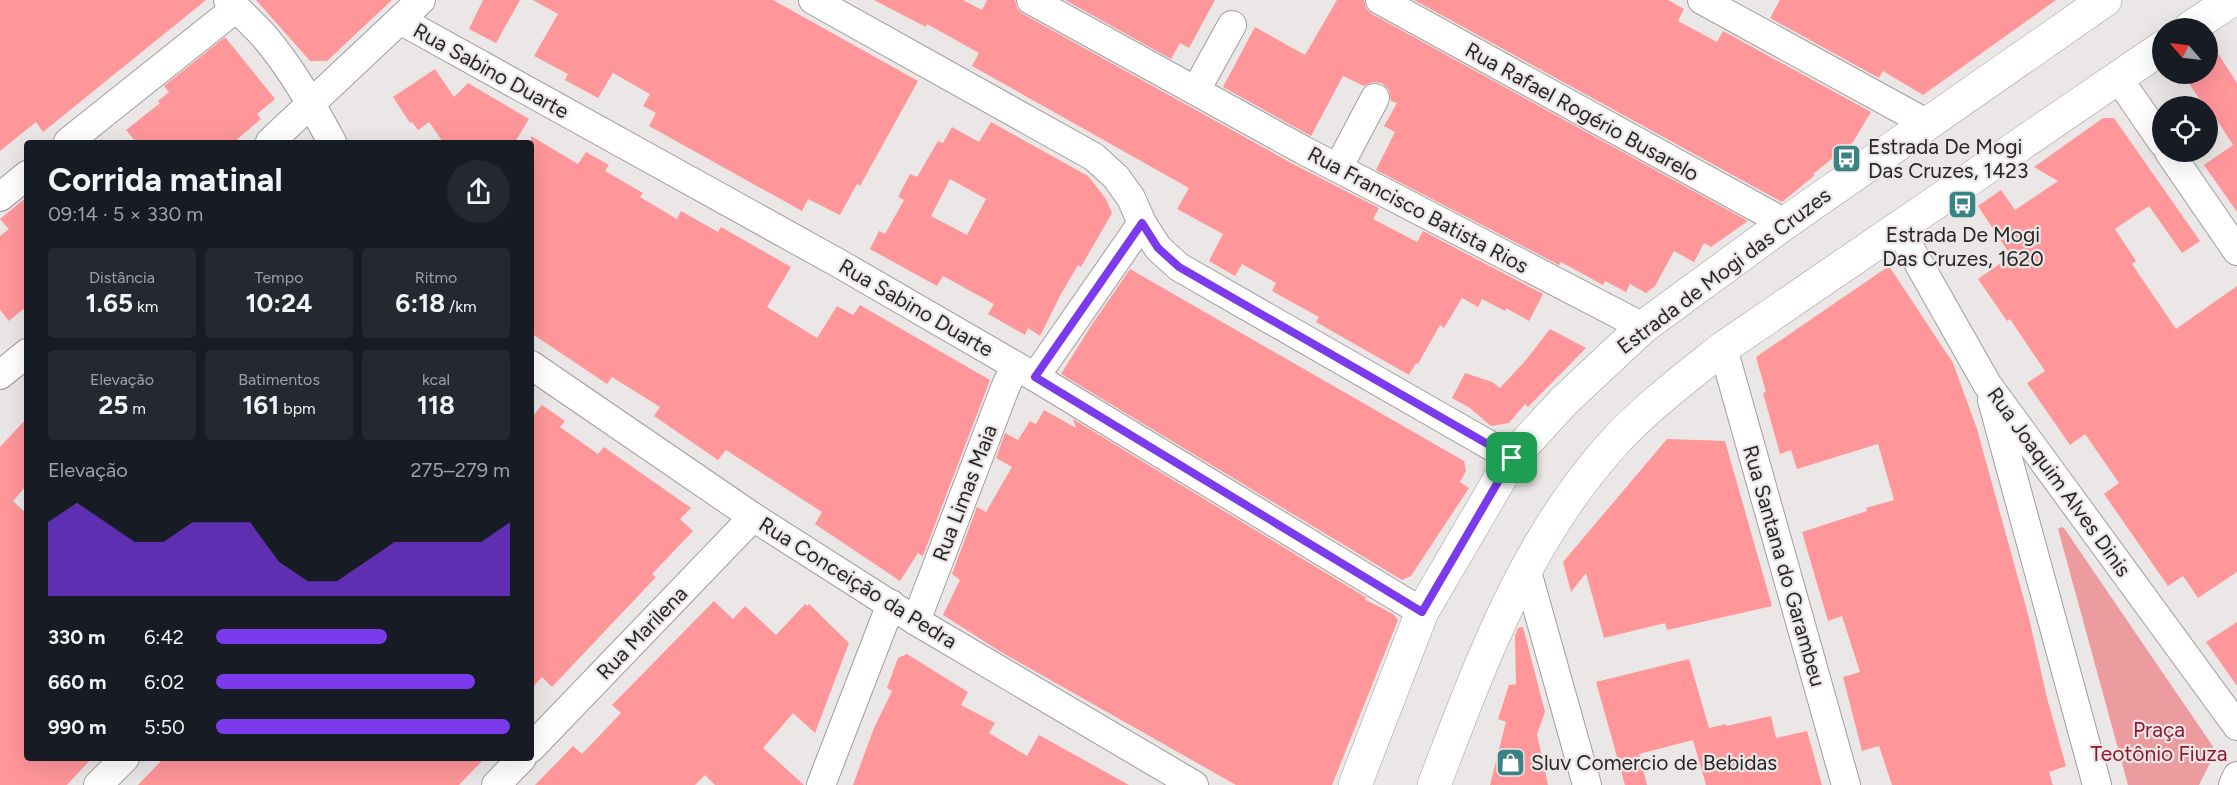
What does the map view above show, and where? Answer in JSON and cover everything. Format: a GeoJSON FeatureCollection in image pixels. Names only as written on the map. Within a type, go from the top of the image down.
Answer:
{"type":"FeatureCollection","features":[{"type":"Feature","properties":{"kind":"main road"},"geometry":{"type":"LineString","coordinates":[[2205,18],[2232,0]]}},
{"type":"Feature","properties":{"kind":"main road","name":"Estrada de Mogi das Cruzes"},"geometry":{"type":"LineString","coordinates":[[1355,785],[1422,612],[1512,458],[1563,402],[1643,327],[2095,2]]}},
{"type":"Feature","properties":{"kind":"main road"},"geometry":{"type":"LineString","coordinates":[[1434,785],[1490,640],[1526,568],[1564,506],[1611,447],[1662,396],[1723,348],[2152,55]]}},
{"type":"Feature","properties":{"kind":"street"},"geometry":{"type":"LineString","coordinates":[[272,140],[421,0]]}},
{"type":"Feature","properties":{"kind":"street"},"geometry":{"type":"LineString","coordinates":[[813,0],[1094,157],[1121,184],[1131,198],[1142,223],[1158,248],[1179,267],[1512,458]]}},
{"type":"Feature","properties":{"kind":"street","name":"Rua Francisco Batista Rios"},"geometry":{"type":"LineString","coordinates":[[1031,0],[1338,168],[1643,327]]}},
{"type":"Feature","properties":{"kind":"street","name":"Rua Rafael Rogério Busarelo"},"geometry":{"type":"LineString","coordinates":[[1380,0],[1785,223]]}},
{"type":"Feature","properties":{"kind":"street"},"geometry":{"type":"LineString","coordinates":[[1702,0],[1928,124]]}},
{"type":"Feature","properties":{"kind":"street"},"geometry":{"type":"LineString","coordinates":[[70,140],[232,4],[264,36],[289,69],[312,104],[331,140]]}},
{"type":"Feature","properties":{"kind":"street","name":"Rua Sabino Duarte"},"geometry":{"type":"LineString","coordinates":[[400,20],[840,264],[1025,372],[1422,612]]}},
{"type":"Feature","properties":{"kind":"street"},"geometry":{"type":"LineString","coordinates":[[1196,90],[1232,25]]}},
{"type":"Feature","properties":{"kind":"street"},"geometry":{"type":"LineString","coordinates":[[2118,78],[2152,127]]}},
{"type":"Feature","properties":{"kind":"street"},"geometry":{"type":"LineString","coordinates":[[1338,168],[1375,98]]}},
{"type":"Feature","properties":{"kind":"street"},"geometry":{"type":"LineString","coordinates":[[2176,162],[2237,251]]}},
{"type":"Feature","properties":{"kind":"street"},"geometry":{"type":"LineString","coordinates":[[0,197],[24,178]]}},
{"type":"Feature","properties":{"kind":"street","name":"Rua Limas Maia"},"geometry":{"type":"LineString","coordinates":[[916,621],[1005,388],[1025,372],[1142,223]]}},
{"type":"Feature","properties":{"kind":"street","name":"Rua Joaquim Alves Dinis"},"geometry":{"type":"LineString","coordinates":[[1898,227],[1987,384],[2237,726]]}},
{"type":"Feature","properties":{"kind":"street","name":"Rua Santana do Garambeu"},"geometry":{"type":"LineString","coordinates":[[1723,348],[1846,785]]}},
{"type":"Feature","properties":{"kind":"street"},"geometry":{"type":"LineString","coordinates":[[0,375],[24,355]]}},
{"type":"Feature","properties":{"kind":"street","name":"Rua Conceição da Pedra"},"geometry":{"type":"LineString","coordinates":[[534,367],[753,517],[916,621],[1194,785]]}},
{"type":"Feature","properties":{"kind":"street"},"geometry":{"type":"LineString","coordinates":[[1987,384],[2097,785]]}},
{"type":"Feature","properties":{"kind":"street"},"geometry":{"type":"LineString","coordinates":[[2019,502],[2062,485]]}},
{"type":"Feature","properties":{"kind":"street","name":"Rua Marilena"},"geometry":{"type":"LineString","coordinates":[[534,745],[753,517]]}},
{"type":"Feature","properties":{"kind":"street"},"geometry":{"type":"LineString","coordinates":[[1526,568],[1587,785]]}},
{"type":"Feature","properties":{"kind":"street"},"geometry":{"type":"LineString","coordinates":[[821,785],[891,604]]}},
{"type":"Feature","properties":{"kind":"street"},"geometry":{"type":"LineString","coordinates":[[98,785],[121,761]]}},
{"type":"Feature","properties":{"kind":"street"},"geometry":{"type":"LineString","coordinates":[[496,785],[519,761]]}},
{"type":"Feature","properties":{"kind":"street"},"geometry":{"type":"LineString","coordinates":[[2233,785],[2237,776]]}},
{"type":"Feature","properties":{"kind":"green space","name":"Praça Teotônio Fiuza"},"geometry":{"type":"Polygon","coordinates":[[[2064,528],[2214,748],[2213,757],[2199,785],[2128,785],[2058,529],[2064,528]]]}},
{"type":"Feature","properties":{"kind":"building"},"geometry":{"type":"Polygon","coordinates":[[[0,0],[206,0],[43,132],[36,122],[0,151],[0,0]]]}},
{"type":"Feature","properties":{"kind":"building"},"geometry":{"type":"Polygon","coordinates":[[[256,0],[392,0],[327,61],[310,61],[256,0]]]}},
{"type":"Feature","properties":{"kind":"building"},"geometry":{"type":"Polygon","coordinates":[[[483,0],[520,0],[496,43],[469,29],[483,0]]]}},
{"type":"Feature","properties":{"kind":"building"},"geometry":{"type":"Polygon","coordinates":[[[533,0],[773,0],[918,81],[860,186],[857,184],[840,215],[808,199],[802,211],[649,126],[656,113],[643,106],[650,94],[613,73],[598,98],[565,80],[568,74],[534,56],[558,14],[533,0]]]}},
{"type":"Feature","properties":{"kind":"building"},"geometry":{"type":"Polygon","coordinates":[[[874,0],[963,0],[982,10],[987,0],[1015,0],[1017,8],[1023,14],[1293,164],[1379,208],[1373,219],[1417,242],[1423,231],[1543,294],[1529,321],[1506,308],[1505,311],[1482,299],[1478,307],[1462,298],[1444,328],[1440,325],[1418,364],[1416,363],[1409,375],[1316,322],[1319,317],[1272,291],[1276,283],[1242,264],[1235,276],[1209,261],[1223,234],[1177,209],[1189,188],[972,66],[979,53],[927,24],[926,27],[874,0]]]}},
{"type":"Feature","properties":{"kind":"building"},"geometry":{"type":"Polygon","coordinates":[[[1065,0],[1215,0],[1189,48],[1180,43],[1171,59],[1065,0]]]}},
{"type":"Feature","properties":{"kind":"building"},"geometry":{"type":"Polygon","coordinates":[[[1337,0],[1364,0],[1366,8],[1372,14],[1748,221],[1711,247],[1704,243],[1694,262],[1674,251],[1655,286],[1646,293],[1630,284],[1626,292],[1605,281],[1603,285],[1561,262],[1559,265],[1376,170],[1395,132],[1384,126],[1397,103],[1391,101],[1389,90],[1382,83],[1374,82],[1364,86],[1343,76],[1311,136],[1223,87],[1255,27],[1305,55],[1337,0]]]}},
{"type":"Feature","properties":{"kind":"building"},"geometry":{"type":"Polygon","coordinates":[[[1414,0],[1668,0],[1684,9],[1678,21],[1717,42],[1723,31],[1871,112],[1853,142],[1782,202],[1414,0]]]}},
{"type":"Feature","properties":{"kind":"building"},"geometry":{"type":"Polygon","coordinates":[[[1780,0],[2056,0],[1923,95],[1883,71],[1879,78],[1770,18],[1780,0]]]}},
{"type":"Feature","properties":{"kind":"building"},"geometry":{"type":"Polygon","coordinates":[[[225,37],[275,99],[257,114],[261,119],[236,140],[134,140],[126,130],[160,103],[158,101],[169,92],[164,86],[225,37]]]}},
{"type":"Feature","properties":{"kind":"building"},"geometry":{"type":"Polygon","coordinates":[[[2218,54],[2237,83],[2237,212],[2204,165],[2208,162],[2218,162],[2218,155],[2233,145],[2218,122],[2218,96],[2197,96],[2190,84],[2218,84],[2218,54]]]}},
{"type":"Feature","properties":{"kind":"building"},"geometry":{"type":"Polygon","coordinates":[[[435,69],[454,97],[468,83],[529,119],[516,140],[442,140],[429,122],[418,130],[412,122],[410,123],[393,97],[435,69]]]}},
{"type":"Feature","properties":{"kind":"building"},"geometry":{"type":"Polygon","coordinates":[[[2103,118],[2114,118],[2200,241],[2182,253],[2149,206],[2115,229],[2136,261],[2132,264],[2176,329],[2237,286],[2237,572],[2198,598],[2183,576],[2168,586],[2104,494],[2119,483],[2085,434],[2070,445],[2027,383],[2045,371],[2010,319],[2007,321],[1978,279],[2011,256],[1978,206],[2001,190],[2015,210],[2058,181],[2034,167],[2103,118]]]}},
{"type":"Feature","properties":{"kind":"building"},"geometry":{"type":"Polygon","coordinates":[[[991,122],[1088,176],[1106,199],[1112,213],[1081,267],[1078,265],[1061,294],[1040,336],[1028,328],[1025,335],[988,314],[994,304],[943,276],[937,286],[870,249],[879,231],[885,234],[904,200],[898,197],[910,174],[917,177],[938,141],[943,143],[952,127],[979,142],[991,122]],[[950,179],[931,216],[967,235],[986,199],[950,179]]]}},
{"type":"Feature","properties":{"kind":"building"},"geometry":{"type":"Polygon","coordinates":[[[531,136],[578,164],[586,152],[609,165],[605,171],[643,193],[640,197],[677,219],[681,211],[718,232],[721,227],[791,267],[767,307],[817,338],[837,306],[853,315],[860,305],[990,380],[923,556],[918,553],[900,581],[815,524],[822,512],[726,450],[718,460],[654,416],[660,407],[612,377],[607,384],[534,335],[534,140],[531,140],[531,136]]]}},
{"type":"Feature","properties":{"kind":"building"},"geometry":{"type":"Polygon","coordinates":[[[24,199],[24,308],[9,321],[0,310],[0,236],[9,229],[0,219],[24,199]]]}},
{"type":"Feature","properties":{"kind":"building"},"geometry":{"type":"Polygon","coordinates":[[[1889,266],[1953,363],[1977,429],[2029,618],[2047,698],[2066,766],[2049,772],[2053,785],[1892,785],[1879,746],[1862,751],[1843,677],[1860,672],[1842,616],[1828,621],[1802,532],[1894,500],[1878,444],[1797,469],[1791,450],[1780,454],[1763,393],[1766,392],[1756,357],[1889,266]]]}},
{"type":"Feature","properties":{"kind":"building"},"geometry":{"type":"Polygon","coordinates":[[[1130,269],[1464,461],[1466,471],[1460,482],[1469,488],[1411,576],[1402,580],[1061,374],[1130,269]]]}},
{"type":"Feature","properties":{"kind":"building"},"geometry":{"type":"Polygon","coordinates":[[[1550,329],[1586,348],[1528,407],[1525,404],[1509,423],[1491,426],[1470,408],[1452,398],[1465,373],[1492,382],[1500,388],[1550,329]]]}},
{"type":"Feature","properties":{"kind":"building"},"geometry":{"type":"Polygon","coordinates":[[[542,405],[565,421],[560,427],[598,454],[604,447],[691,508],[680,519],[693,531],[652,574],[656,577],[552,687],[542,677],[534,686],[534,414],[542,405]]]}},
{"type":"Feature","properties":{"kind":"building"},"geometry":{"type":"Polygon","coordinates":[[[1044,410],[1076,428],[1073,419],[1367,598],[1364,599],[1393,614],[1398,620],[1332,785],[1236,785],[1001,652],[943,615],[960,580],[952,574],[977,507],[986,512],[1012,467],[996,458],[1005,433],[1018,440],[1030,421],[1036,424],[1044,410]]]}},
{"type":"Feature","properties":{"kind":"building"},"geometry":{"type":"Polygon","coordinates":[[[24,421],[24,488],[13,501],[24,511],[24,761],[89,761],[67,785],[0,785],[0,447],[24,421]]]}},
{"type":"Feature","properties":{"kind":"building"},"geometry":{"type":"Polygon","coordinates":[[[1667,439],[1725,441],[1772,606],[1667,630],[1665,623],[1604,638],[1586,573],[1571,592],[1563,562],[1667,439]]]}},
{"type":"Feature","properties":{"kind":"building"},"geometry":{"type":"Polygon","coordinates":[[[714,601],[733,619],[745,606],[776,635],[805,604],[807,606],[809,604],[849,643],[815,733],[793,713],[763,748],[804,785],[715,785],[705,775],[695,785],[535,785],[573,746],[582,754],[621,713],[612,705],[714,601]]]}},
{"type":"Feature","properties":{"kind":"building"},"geometry":{"type":"Polygon","coordinates":[[[2237,622],[2237,686],[2206,642],[2237,622]]]}},
{"type":"Feature","properties":{"kind":"building"},"geometry":{"type":"Polygon","coordinates":[[[1523,627],[1545,712],[1537,734],[1548,785],[1490,785],[1506,722],[1498,719],[1509,685],[1516,684],[1515,636],[1518,628],[1523,627]]]}},
{"type":"Feature","properties":{"kind":"building"},"geometry":{"type":"Polygon","coordinates":[[[907,654],[968,692],[961,705],[995,723],[989,733],[1027,756],[1039,735],[1129,785],[853,785],[874,728],[892,691],[887,688],[898,658],[907,654]]]}},
{"type":"Feature","properties":{"kind":"building"},"geometry":{"type":"Polygon","coordinates":[[[1689,659],[1709,728],[1771,716],[1776,738],[1807,731],[1822,785],[1706,785],[1693,740],[1639,754],[1647,785],[1625,785],[1596,682],[1689,659]]]}},
{"type":"Feature","properties":{"kind":"building"},"geometry":{"type":"Polygon","coordinates":[[[161,761],[482,761],[459,785],[138,785],[161,761]]]}},
{"type":"Feature","properties":{"kind":"place","name":"Estrada De Mogi Das Cruzes, 1423"},"geometry":{"type":"Point","coordinates":[1847,159]}},
{"type":"Feature","properties":{"kind":"place","name":"Estrada De Mogi Das Cruzes, 1620"},"geometry":{"type":"Point","coordinates":[1963,204]}},
{"type":"Feature","properties":{"kind":"place","name":"Sluv Comercio de Bebidas"},"geometry":{"type":"Point","coordinates":[1510,763]}},
{"type":"Feature","properties":{"kind":"route"},"geometry":{"type":"LineString","coordinates":[[1142,223],[1158,248],[1179,267],[1512,458],[1422,612],[1035,377],[1142,223]]}}]}
